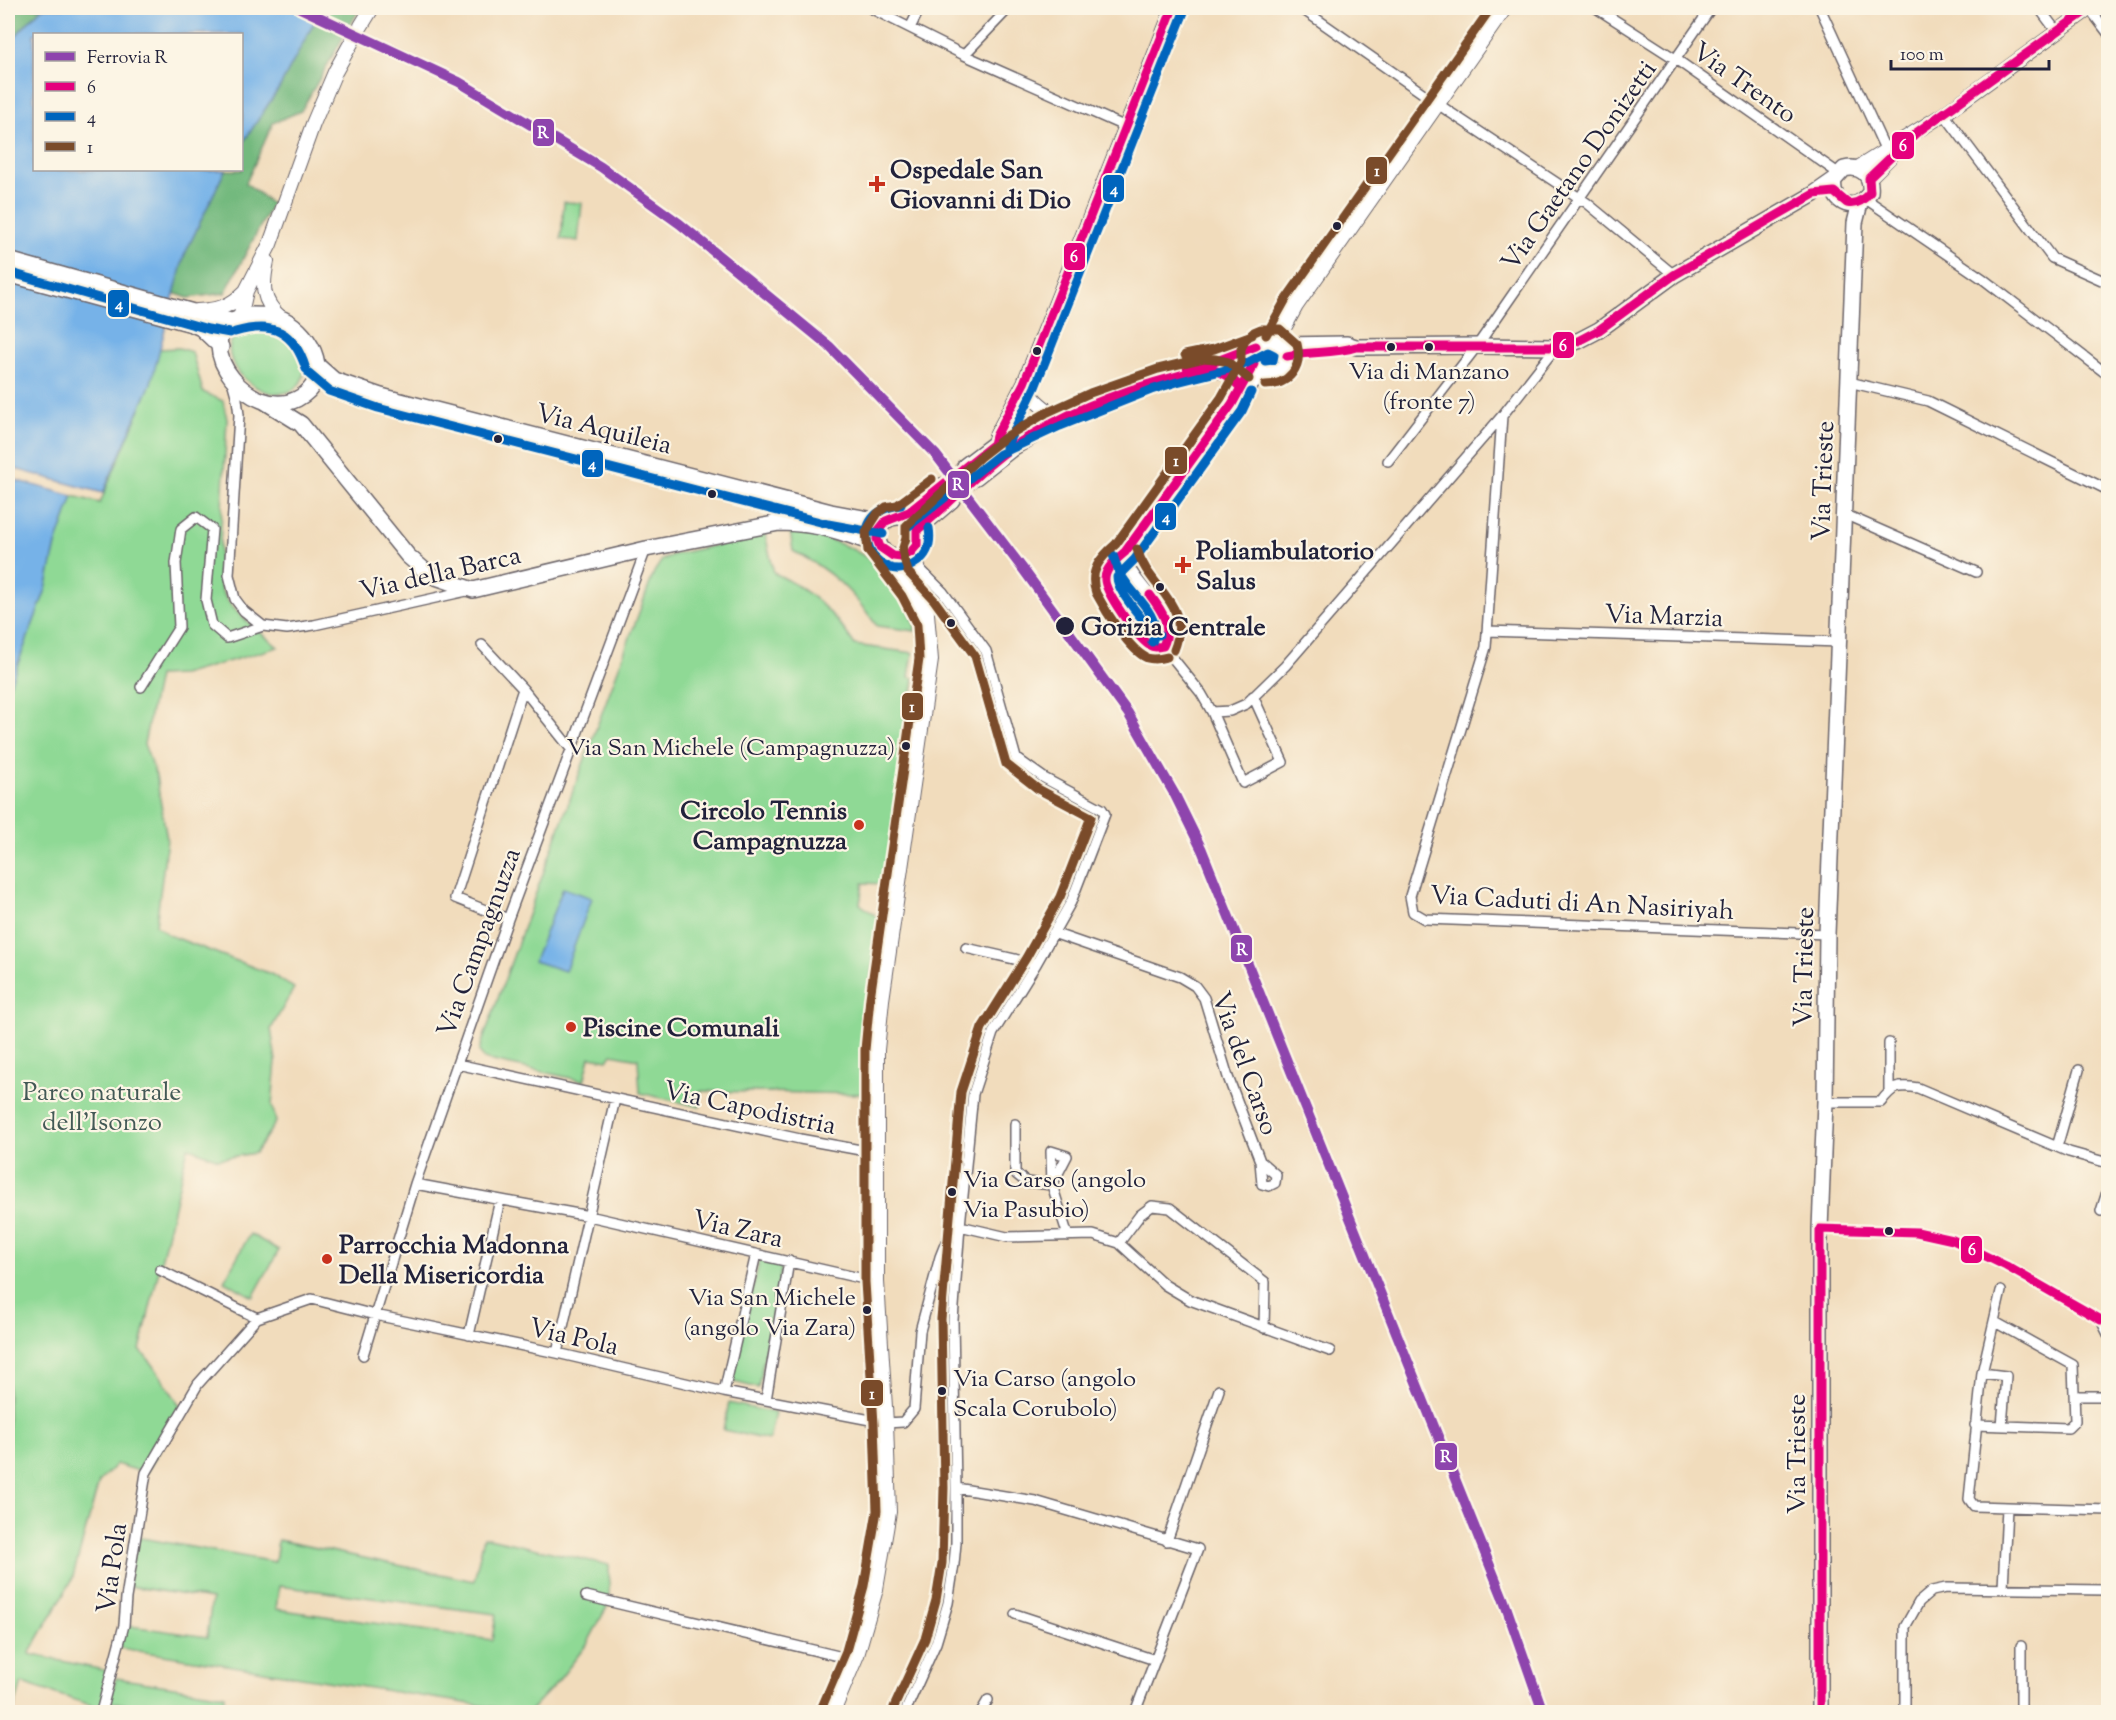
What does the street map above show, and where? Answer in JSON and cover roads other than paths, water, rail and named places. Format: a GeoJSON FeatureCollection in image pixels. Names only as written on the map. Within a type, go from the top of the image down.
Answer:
{"type":"FeatureCollection","features":[{"type":"Feature","properties":{"kind":"main road"},"geometry":{"type":"LineString","coordinates":[[270,244],[262,282],[267,304],[281,318],[307,337],[317,365],[315,382],[304,395],[292,402],[276,404],[253,396],[232,381],[221,354],[224,330],[236,320],[246,291],[270,244],[313,124],[335,72],[372,8]]}},
{"type":"Feature","properties":{"kind":"main road"},"geometry":{"type":"LineString","coordinates":[[994,444],[1024,383],[1173,8]]}},
{"type":"Feature","properties":{"kind":"main road"},"geometry":{"type":"LineString","coordinates":[[976,477],[1014,447],[1079,412],[1152,384],[1209,370],[1259,368],[1273,373],[1280,370],[1285,364],[1282,347],[1302,297],[1505,8]]}},
{"type":"Feature","properties":{"kind":"main road"},"geometry":{"type":"LineString","coordinates":[[1864,173],[1886,151],[1944,114],[2090,8]]}},
{"type":"Feature","properties":{"kind":"main road"},"geometry":{"type":"LineString","coordinates":[[965,466],[994,444],[1055,415],[1174,370],[1217,361],[1256,346],[1264,340],[1299,352],[1347,351],[1356,347],[1556,347],[1578,341],[1599,330],[1674,275],[1836,182],[1844,169],[1864,173],[1876,170],[1916,133]]}},
{"type":"Feature","properties":{"kind":"main road"},"geometry":{"type":"LineString","coordinates":[[1836,182],[1842,202],[1858,202],[1871,185],[1864,173]]}},
{"type":"Feature","properties":{"kind":"main road","name":"Via Trieste"},"geometry":{"type":"LineString","coordinates":[[1820,1713],[1820,1229],[1825,1102],[1827,934],[1855,223],[1858,202]]}},
{"type":"Feature","properties":{"kind":"main road"},"geometry":{"type":"LineString","coordinates":[[8,260],[193,318],[221,347]]}},
{"type":"Feature","properties":{"kind":"main road"},"geometry":{"type":"LineString","coordinates":[[8,274],[193,318],[236,320],[251,315],[264,315],[281,318]]}},
{"type":"Feature","properties":{"kind":"main road"},"geometry":{"type":"LineString","coordinates":[[193,318],[219,310],[246,291]]}},
{"type":"Feature","properties":{"kind":"main road"},"geometry":{"type":"LineString","coordinates":[[1256,346],[1253,351],[1259,368]]}},
{"type":"Feature","properties":{"kind":"main road","name":"Via Aquileia"},"geometry":{"type":"LineString","coordinates":[[317,365],[334,380],[381,396],[831,512],[885,522]]}},
{"type":"Feature","properties":{"kind":"main road"},"geometry":{"type":"LineString","coordinates":[[1024,383],[1032,398],[1055,415]]}},
{"type":"Feature","properties":{"kind":"main road"},"geometry":{"type":"LineString","coordinates":[[264,400],[301,424],[408,556],[430,575],[473,590]]}},
{"type":"Feature","properties":{"kind":"main road"},"geometry":{"type":"LineString","coordinates":[[902,517],[941,486]]}},
{"type":"Feature","properties":{"kind":"main road"},"geometry":{"type":"LineString","coordinates":[[917,530],[952,500]]}},
{"type":"Feature","properties":{"kind":"main road"},"geometry":{"type":"LineString","coordinates":[[833,1713],[855,1660],[876,1588],[889,1512],[877,1282],[877,1050],[882,1000],[931,660],[929,622],[914,550],[918,539],[917,530],[911,521],[902,517],[890,518],[878,533],[883,550],[912,590],[929,622]]}},
{"type":"Feature","properties":{"kind":"main road","name":"Via della Barca"},"geometry":{"type":"LineString","coordinates":[[473,590],[646,549],[779,523],[829,527],[883,550]]}},
{"type":"Feature","properties":{"kind":"main road"},"geometry":{"type":"LineString","coordinates":[[883,550],[901,557],[914,550]]}},
{"type":"Feature","properties":{"kind":"street"},"geometry":{"type":"LineString","coordinates":[[870,8],[964,55],[1126,127]]}},
{"type":"Feature","properties":{"kind":"street"},"geometry":{"type":"LineString","coordinates":[[910,28],[920,8]]}},
{"type":"Feature","properties":{"kind":"street"},"geometry":{"type":"LineString","coordinates":[[964,55],[1009,8]]}},
{"type":"Feature","properties":{"kind":"street"},"geometry":{"type":"LineString","coordinates":[[1301,8],[1580,198],[1674,275]]}},
{"type":"Feature","properties":{"kind":"street","name":"Via Trento"},"geometry":{"type":"LineString","coordinates":[[1596,8],[1677,60],[1836,182]]}},
{"type":"Feature","properties":{"kind":"street","name":"Via Gaetano Donizetti"},"geometry":{"type":"LineString","coordinates":[[1388,461],[1477,346],[1711,8]]}},
{"type":"Feature","properties":{"kind":"street"},"geometry":{"type":"LineString","coordinates":[[1820,8],[1886,151]]}},
{"type":"Feature","properties":{"kind":"street"},"geometry":{"type":"LineString","coordinates":[[2039,8],[2057,32]]}},
{"type":"Feature","properties":{"kind":"street"},"geometry":{"type":"LineString","coordinates":[[2090,8],[2109,33]]}},
{"type":"Feature","properties":{"kind":"street"},"geometry":{"type":"LineString","coordinates":[[1944,114],[2052,258],[2106,282]]}},
{"type":"Feature","properties":{"kind":"street"},"geometry":{"type":"LineString","coordinates":[[1858,202],[1983,279],[2109,375]]}},
{"type":"Feature","properties":{"kind":"street"},"geometry":{"type":"LineString","coordinates":[[1212,712],[1230,711],[1246,704],[1285,666],[1503,416],[1556,347]]}},
{"type":"Feature","properties":{"kind":"street"},"geometry":{"type":"LineString","coordinates":[[1125,552],[1131,570],[1165,615],[1165,642],[1158,648],[1147,643],[1107,589],[1104,583],[1108,570],[1125,552],[1232,404],[1240,387],[1259,368]]}},
{"type":"Feature","properties":{"kind":"street"},"geometry":{"type":"LineString","coordinates":[[1232,404],[1245,395],[1259,368]]}},
{"type":"Feature","properties":{"kind":"street"},"geometry":{"type":"LineString","coordinates":[[1209,370],[1224,374],[1240,387]]}},
{"type":"Feature","properties":{"kind":"street"},"geometry":{"type":"LineString","coordinates":[[232,381],[239,415],[229,575],[235,598],[244,612],[263,626]]}},
{"type":"Feature","properties":{"kind":"street"},"geometry":{"type":"LineString","coordinates":[[1849,382],[1928,401],[2108,490]]}},
{"type":"Feature","properties":{"kind":"street","name":"Via Caduti di An Nasiriyah"},"geometry":{"type":"LineString","coordinates":[[1503,416],[1487,631],[1482,663],[1410,896],[1413,912],[1425,918],[1827,934]]}},
{"type":"Feature","properties":{"kind":"street"},"geometry":{"type":"LineString","coordinates":[[1844,514],[1976,572]]}},
{"type":"Feature","properties":{"kind":"street"},"geometry":{"type":"LineString","coordinates":[[141,687],[179,627],[176,563],[181,529],[196,517],[212,529],[206,600],[212,625],[226,638],[263,626]]}},
{"type":"Feature","properties":{"kind":"street","name":"Via Campagnuzza"},"geometry":{"type":"LineString","coordinates":[[363,1355],[415,1184],[457,1064],[508,919],[646,549]]}},
{"type":"Feature","properties":{"kind":"street"},"geometry":{"type":"LineString","coordinates":[[1125,552],[1119,566],[1118,578],[1122,588],[1202,693],[1243,783],[1283,762],[1253,696]]}},
{"type":"Feature","properties":{"kind":"street"},"geometry":{"type":"LineString","coordinates":[[905,1713],[936,1643],[948,1603],[956,1543],[953,1320],[973,1094],[993,1034],[1071,902],[1105,814],[1102,809],[1044,778],[1016,758],[986,651],[943,592],[919,568]]}},
{"type":"Feature","properties":{"kind":"street","name":"Via della Barca"},"geometry":{"type":"LineString","coordinates":[[263,626],[287,629],[314,625],[473,590]]}},
{"type":"Feature","properties":{"kind":"street","name":"Via Marzia"},"geometry":{"type":"LineString","coordinates":[[1487,631],[1840,642]]}},
{"type":"Feature","properties":{"kind":"street"},"geometry":{"type":"LineString","coordinates":[[482,645],[523,689],[571,749]]}},
{"type":"Feature","properties":{"kind":"street"},"geometry":{"type":"LineString","coordinates":[[508,919],[455,898],[523,689]]}},
{"type":"Feature","properties":{"kind":"street","name":"Via del Carso"},"geometry":{"type":"LineString","coordinates":[[1053,933],[1180,977],[1195,986],[1204,998],[1228,1077],[1260,1161]]}},
{"type":"Feature","properties":{"kind":"street"},"geometry":{"type":"LineString","coordinates":[[966,948],[1035,966]]}},
{"type":"Feature","properties":{"kind":"street"},"geometry":{"type":"LineString","coordinates":[[1825,1102],[1881,1102],[1889,1090],[1889,1043]]}},
{"type":"Feature","properties":{"kind":"street","name":"Via Capodistria"},"geometry":{"type":"LineString","coordinates":[[457,1064],[800,1140],[877,1153]]}},
{"type":"Feature","properties":{"kind":"street"},"geometry":{"type":"LineString","coordinates":[[2057,1147],[2079,1070]]}},
{"type":"Feature","properties":{"kind":"street"},"geometry":{"type":"LineString","coordinates":[[1889,1090],[1903,1086],[1918,1088],[2057,1147],[2109,1163]]}},
{"type":"Feature","properties":{"kind":"street"},"geometry":{"type":"LineString","coordinates":[[557,1353],[615,1099]]}},
{"type":"Feature","properties":{"kind":"street"},"geometry":{"type":"LineString","coordinates":[[1015,1124],[1015,1173],[1026,1182],[1052,1185],[1068,1236]]}},
{"type":"Feature","properties":{"kind":"street","name":"Via Zara"},"geometry":{"type":"LineString","coordinates":[[415,1184],[589,1216],[789,1261],[868,1282],[877,1282]]}},
{"type":"Feature","properties":{"kind":"street"},"geometry":{"type":"LineString","coordinates":[[2101,1211],[2109,1189]]}},
{"type":"Feature","properties":{"kind":"street"},"geometry":{"type":"LineString","coordinates":[[469,1335],[500,1200]]}},
{"type":"Feature","properties":{"kind":"street"},"geometry":{"type":"LineString","coordinates":[[1119,1243],[1140,1215],[1152,1206],[1170,1208],[1264,1282],[1264,1328]]}},
{"type":"Feature","properties":{"kind":"street"},"geometry":{"type":"LineString","coordinates":[[960,1226],[1007,1237],[1093,1235],[1119,1243],[1165,1285],[1190,1300],[1330,1351]]}},
{"type":"Feature","properties":{"kind":"street"},"geometry":{"type":"LineString","coordinates":[[886,1423],[903,1422],[914,1409],[920,1331],[940,1257],[948,1237],[960,1226]]}},
{"type":"Feature","properties":{"kind":"street"},"geometry":{"type":"LineString","coordinates":[[1820,1229],[1917,1232],[1953,1240],[2006,1266],[2104,1320],[2109,1334]]}},
{"type":"Feature","properties":{"kind":"street"},"geometry":{"type":"LineString","coordinates":[[724,1392],[756,1254]]}},
{"type":"Feature","properties":{"kind":"street"},"geometry":{"type":"LineString","coordinates":[[766,1400],[789,1261]]}},
{"type":"Feature","properties":{"kind":"street"},"geometry":{"type":"LineString","coordinates":[[160,1270],[257,1318]]}},
{"type":"Feature","properties":{"kind":"street"},"geometry":{"type":"LineString","coordinates":[[2001,1291],[1982,1372],[1969,1499],[1974,1506],[2109,1510]]}},
{"type":"Feature","properties":{"kind":"street","name":"Via Pola"},"geometry":{"type":"LineString","coordinates":[[101,1713],[124,1625],[126,1598],[146,1473],[198,1384],[257,1318],[312,1299],[724,1392],[886,1423]]}},
{"type":"Feature","properties":{"kind":"street"},"geometry":{"type":"LineString","coordinates":[[1975,1425],[2068,1428],[2074,1421],[2073,1365],[1995,1322]]}},
{"type":"Feature","properties":{"kind":"street"},"geometry":{"type":"LineString","coordinates":[[1982,1372],[2006,1376],[2002,1426]]}},
{"type":"Feature","properties":{"kind":"street"},"geometry":{"type":"LineString","coordinates":[[1167,1541],[1219,1390]]}},
{"type":"Feature","properties":{"kind":"street"},"geometry":{"type":"LineString","coordinates":[[2074,1396],[2109,1396]]}},
{"type":"Feature","properties":{"kind":"street"},"geometry":{"type":"LineString","coordinates":[[956,1488],[1035,1501],[1198,1549],[1135,1713]]}},
{"type":"Feature","properties":{"kind":"street"},"geometry":{"type":"LineString","coordinates":[[2003,1588],[2007,1508]]}},
{"type":"Feature","properties":{"kind":"street"},"geometry":{"type":"LineString","coordinates":[[1905,1713],[1905,1627],[1919,1602],[1932,1591],[1946,1587],[2108,1590],[2109,1567]]}},
{"type":"Feature","properties":{"kind":"street"},"geometry":{"type":"LineString","coordinates":[[586,1596],[855,1660]]}},
{"type":"Feature","properties":{"kind":"street"},"geometry":{"type":"LineString","coordinates":[[1015,1614],[1155,1660]]}},
{"type":"Feature","properties":{"kind":"street"},"geometry":{"type":"LineString","coordinates":[[2021,1646],[2021,1713]]}},
{"type":"Feature","properties":{"kind":"street"},"geometry":{"type":"LineString","coordinates":[[981,1713],[988,1700]]}},
{"type":"Feature","properties":{"kind":"water"},"geometry":{"type":"Polygon","coordinates":[[[42,8],[322,8],[279,88],[243,142],[243,33],[33,33],[33,171],[225,171],[184,256],[151,383],[103,493],[8,467],[8,47],[42,8]]]}},
{"type":"Feature","properties":{"kind":"water"},"geometry":{"type":"Polygon","coordinates":[[[8,478],[73,496],[56,544],[46,589],[8,690],[8,478]]]}},
{"type":"Feature","properties":{"kind":"water"},"geometry":{"type":"Polygon","coordinates":[[[563,888],[592,898],[565,971],[534,961],[563,888]]]}},
{"type":"Feature","properties":{"kind":"tunnel"},"geometry":{"type":"LineString","coordinates":[[941,486],[965,466]]}},
{"type":"Feature","properties":{"kind":"tunnel"},"geometry":{"type":"LineString","coordinates":[[952,500],[976,477]]}},
{"type":"Feature","properties":{"kind":"rail line","name":"R"},"geometry":{"type":"LineString","coordinates":[[300,8],[459,82],[601,167],[680,224],[829,346],[936,455],[1023,569],[1128,713],[1175,795],[1202,850],[1503,1598],[1543,1712]]}},
{"type":"Feature","properties":{"kind":"place","name":"Ospedale San Giovanni di Dio"},"geometry":{"type":"Point","coordinates":[877,184]}},
{"type":"Feature","properties":{"kind":"place","name":"Via di Manzano (fronte 7)"},"geometry":{"type":"Point","coordinates":[1429,347]}},
{"type":"Feature","properties":{"kind":"place","name":"Poliambulatorio Salus"},"geometry":{"type":"Point","coordinates":[1183,565]}},
{"type":"Feature","properties":{"kind":"place","name":"Gorizia Centrale"},"geometry":{"type":"Point","coordinates":[1065,626]}},
{"type":"Feature","properties":{"kind":"place","name":"Via San Michele (Campagnuzza)"},"geometry":{"type":"Point","coordinates":[906,746]}},
{"type":"Feature","properties":{"kind":"place","name":"Circolo Tennis Campagnuzza"},"geometry":{"type":"Point","coordinates":[859,825]}},
{"type":"Feature","properties":{"kind":"place","name":"Piscine Comunali"},"geometry":{"type":"Point","coordinates":[571,1027]}},
{"type":"Feature","properties":{"kind":"place","name":"Via Carso (angolo Via Pasubio)"},"geometry":{"type":"Point","coordinates":[952,1192]}},
{"type":"Feature","properties":{"kind":"place","name":"Parrocchia Madonna Della Misericordia"},"geometry":{"type":"Point","coordinates":[327,1259]}},
{"type":"Feature","properties":{"kind":"place","name":"Via San Michele (angolo Via Zara)"},"geometry":{"type":"Point","coordinates":[867,1310]}},
{"type":"Feature","properties":{"kind":"place","name":"Via Carso (angolo Scala Corubolo)"},"geometry":{"type":"Point","coordinates":[942,1391]}},
{"type":"Feature","properties":{"kind":"park label","name":"Parco naturale dell'Isonzo"},"geometry":{"type":"Point","coordinates":[102,1106]}}]}
